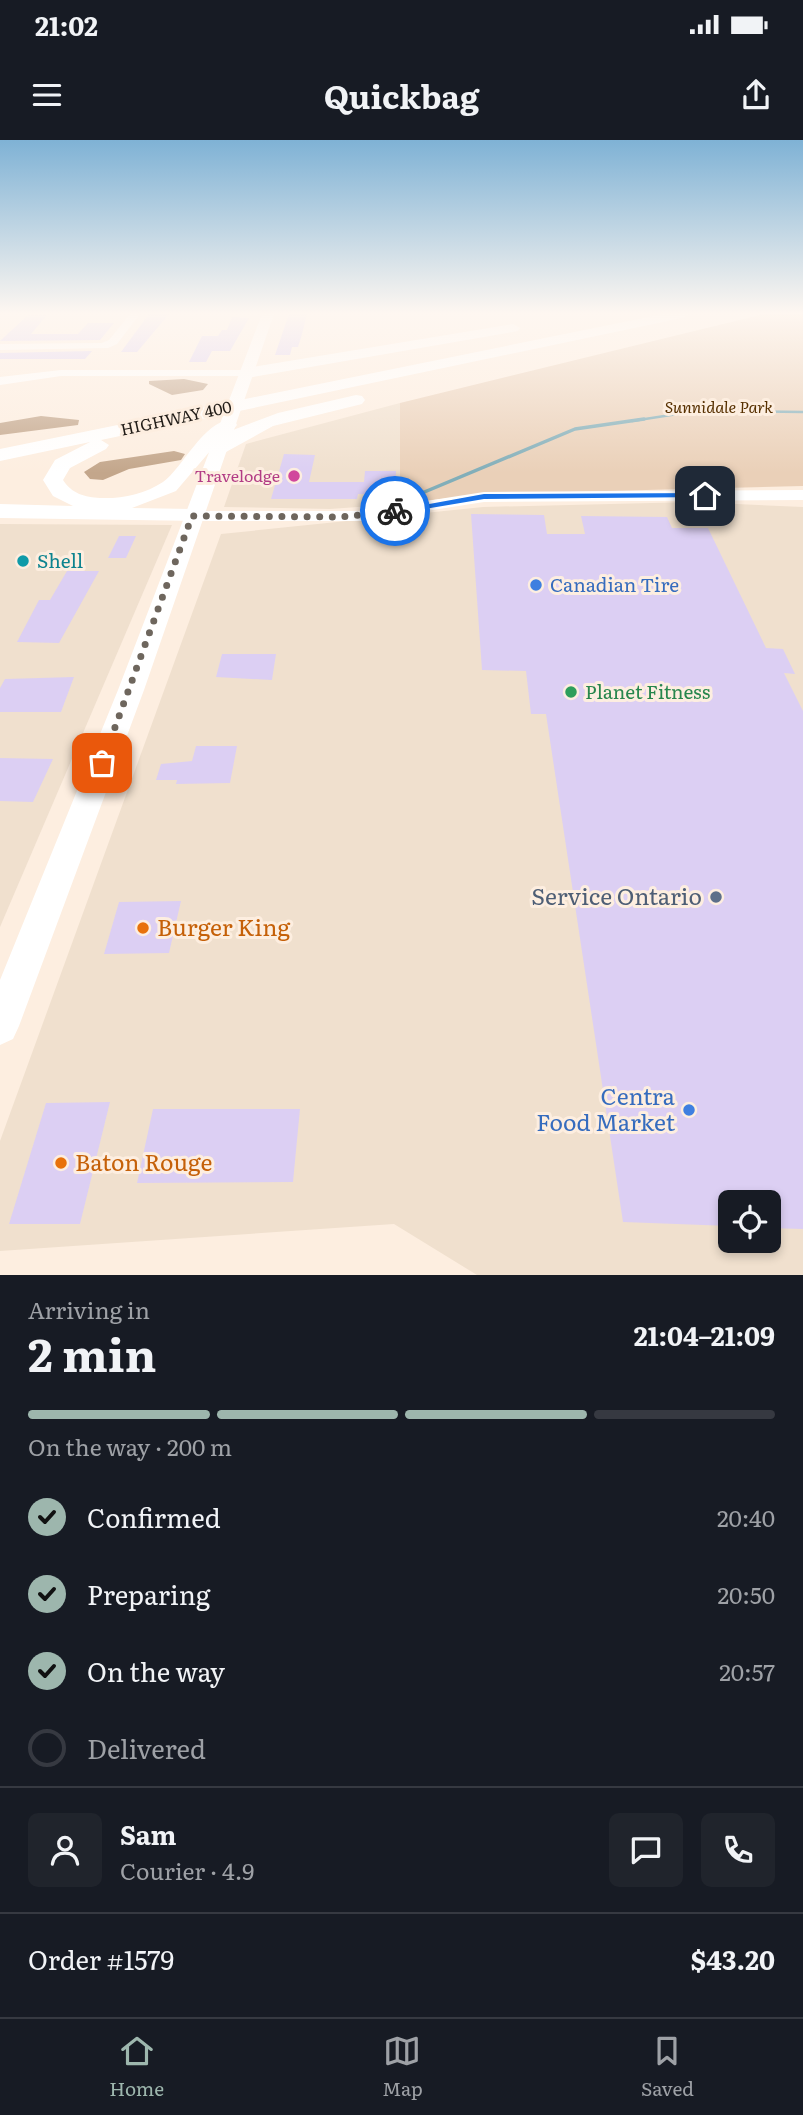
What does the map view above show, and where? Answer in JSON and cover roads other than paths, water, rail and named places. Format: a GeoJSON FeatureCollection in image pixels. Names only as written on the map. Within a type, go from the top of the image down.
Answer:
{"type":"FeatureCollection","features":[{"type":"Feature","properties":{"kind":"highway"},"geometry":{"type":"LineString","coordinates":[[245,378],[304,367]]}},
{"type":"Feature","properties":{"kind":"highway","name":"HIGHWAY 400"},"geometry":{"type":"LineString","coordinates":[[0,445],[379,367]]}},
{"type":"Feature","properties":{"kind":"highway","name":"HIGHWAY 400"},"geometry":{"type":"LineString","coordinates":[[0,455],[423,367]]}},
{"type":"Feature","properties":{"kind":"highway"},"geometry":{"type":"LineString","coordinates":[[219,448],[254,426],[478,367]]}},
{"type":"Feature","properties":{"kind":"highway"},"geometry":{"type":"LineString","coordinates":[[209,411],[75,456],[57,471],[53,480],[57,491],[66,498],[84,503],[127,502],[148,497],[176,481],[205,445],[229,425]]}},
{"type":"Feature","properties":{"kind":"highway"},"geometry":{"type":"LineString","coordinates":[[0,511],[192,516]]}},
{"type":"Feature","properties":{"kind":"main road"},"geometry":{"type":"LineString","coordinates":[[0,1026],[8,981],[131,690],[192,516],[249,367]]}},
{"type":"Feature","properties":{"kind":"street"},"geometry":{"type":"LineString","coordinates":[[0,381],[61,373],[204,373],[245,378]]}},
{"type":"Feature","properties":{"kind":"street"},"geometry":{"type":"LineString","coordinates":[[192,516],[362,516],[484,497],[803,495]]}},
{"type":"Feature","properties":{"kind":"waterway"},"geometry":{"type":"LineString","coordinates":[[632,421],[697,411],[803,412]]}},
{"type":"Feature","properties":{"kind":"waterway"},"geometry":{"type":"LineString","coordinates":[[391,506],[575,429],[644,419]]}},
{"type":"Feature","properties":{"kind":"place","name":"Travelodge"},"geometry":{"type":"Point","coordinates":[294,476]}},
{"type":"Feature","properties":{"kind":"place","name":"Shell"},"geometry":{"type":"Point","coordinates":[23,561]}},
{"type":"Feature","properties":{"kind":"place","name":"Canadian Tire"},"geometry":{"type":"Point","coordinates":[536,585]}},
{"type":"Feature","properties":{"kind":"place","name":"Planet Fitness"},"geometry":{"type":"Point","coordinates":[571,692]}},
{"type":"Feature","properties":{"kind":"place","name":"Service Ontario"},"geometry":{"type":"Point","coordinates":[716,897]}},
{"type":"Feature","properties":{"kind":"place","name":"Burger King"},"geometry":{"type":"Point","coordinates":[143,928]}},
{"type":"Feature","properties":{"kind":"place","name":"Centra Food Market"},"geometry":{"type":"Point","coordinates":[689,1110]}},
{"type":"Feature","properties":{"kind":"place","name":"Baton Rouge"},"geometry":{"type":"Point","coordinates":[61,1163]}},
{"type":"Feature","properties":{"kind":"park label","name":"Sunnidale Park"},"geometry":{"type":"Point","coordinates":[719,407]}}]}
